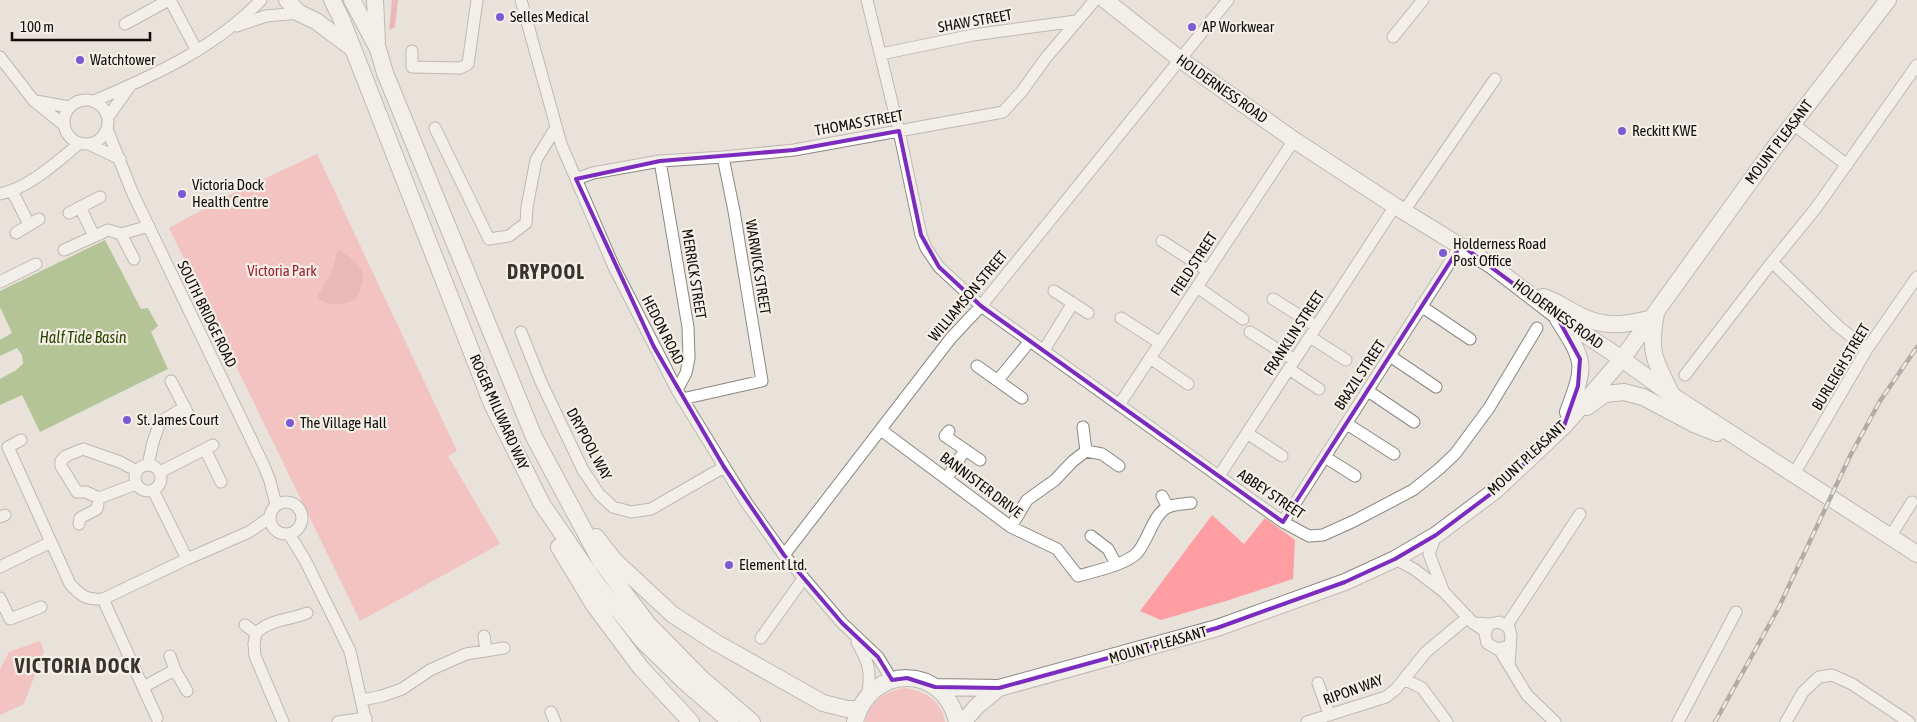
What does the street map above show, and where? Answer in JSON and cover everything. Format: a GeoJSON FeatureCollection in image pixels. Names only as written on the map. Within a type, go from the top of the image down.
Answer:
{"type":"FeatureCollection","features":[{"type":"Feature","properties":{"kind":"highway"},"geometry":{"type":"LineString","coordinates":[[287,0],[299,13],[316,21],[352,48]]}},
{"type":"Feature","properties":{"kind":"highway","name":"ROGER MILLWARD WAY"},"geometry":{"type":"LineString","coordinates":[[332,0],[341,18],[492,404],[542,504],[596,582],[643,641],[685,682],[731,722]]}},
{"type":"Feature","properties":{"kind":"highway","name":"ROGER MILLWARD WAY"},"geometry":{"type":"LineString","coordinates":[[375,0],[378,49]]}},
{"type":"Feature","properties":{"kind":"highway","name":"HOLDERNESS ROAD"},"geometry":{"type":"LineString","coordinates":[[1106,0],[1181,60],[1294,140],[1491,265],[1556,315],[1673,396],[1917,554]]}},
{"type":"Feature","properties":{"kind":"highway","name":"MOUNT PLEASANT"},"geometry":{"type":"LineString","coordinates":[[999,688],[1216,628],[1345,582],[1395,559],[1436,535],[1496,490],[1567,422],[1622,359],[1793,124],[1888,0]]}},
{"type":"Feature","properties":{"kind":"highway"},"geometry":{"type":"LineString","coordinates":[[316,21],[341,18],[358,3]]}},
{"type":"Feature","properties":{"kind":"highway","name":"ROGER MILLWARD WAY"},"geometry":{"type":"LineString","coordinates":[[358,3],[534,437],[601,562],[648,624],[701,678],[752,722]]}},
{"type":"Feature","properties":{"kind":"highway"},"geometry":{"type":"LineString","coordinates":[[1526,292],[1551,300],[1583,317],[1604,325],[1624,324],[1653,314],[1652,350],[1656,364],[1673,396]]}},
{"type":"Feature","properties":{"kind":"highway"},"geometry":{"type":"LineString","coordinates":[[1556,315],[1580,359],[1581,373],[1567,422]]}},
{"type":"Feature","properties":{"kind":"highway"},"geometry":{"type":"LineString","coordinates":[[1567,422],[1605,394],[1624,392],[1643,397],[1694,424],[1750,445]]}},
{"type":"Feature","properties":{"kind":"highway"},"geometry":{"type":"LineString","coordinates":[[492,404],[540,516],[594,605],[641,668],[691,722]]}},
{"type":"Feature","properties":{"kind":"highway"},"geometry":{"type":"LineString","coordinates":[[566,497],[614,560],[672,614],[715,642],[823,703],[847,709],[857,716],[868,694],[879,686],[892,680],[907,678],[922,680],[935,687],[947,698],[955,712],[957,722]]}},
{"type":"Feature","properties":{"kind":"highway"},"geometry":{"type":"LineString","coordinates":[[935,687],[999,688]]}},
{"type":"Feature","properties":{"kind":"highway"},"geometry":{"type":"LineString","coordinates":[[963,722],[977,706],[999,688]]}},
{"type":"Feature","properties":{"kind":"street"},"geometry":{"type":"LineString","coordinates":[[125,24],[169,0],[197,51]]}},
{"type":"Feature","properties":{"kind":"street"},"geometry":{"type":"LineString","coordinates":[[58,161],[65,128],[66,112],[69,107],[81,100],[94,101],[130,86],[197,51],[233,28],[261,0]]}},
{"type":"Feature","properties":{"kind":"street"},"geometry":{"type":"LineString","coordinates":[[412,51],[412,67],[460,68],[468,64],[477,0]]}},
{"type":"Feature","properties":{"kind":"street","name":"HEDON ROAD"},"geometry":{"type":"LineString","coordinates":[[521,0],[555,129],[614,267],[679,394],[724,467],[784,555],[853,635],[878,657],[892,680]]}},
{"type":"Feature","properties":{"kind":"street","name":"ABBEY STREET"},"geometry":{"type":"LineString","coordinates":[[867,0],[899,130],[914,209],[926,248],[940,267],[980,306],[1284,522],[1309,536],[1323,535],[1413,490],[1455,454],[1489,408],[1537,328]]}},
{"type":"Feature","properties":{"kind":"street","name":"THOMAS STREET"},"geometry":{"type":"LineString","coordinates":[[576,179],[593,173],[660,161],[723,158],[803,148],[1003,112],[1095,0]]}},
{"type":"Feature","properties":{"kind":"street","name":"WILLIAMSON STREET"},"geometry":{"type":"LineString","coordinates":[[784,555],[939,354],[1181,60],[1228,0]]}},
{"type":"Feature","properties":{"kind":"street"},"geometry":{"type":"LineString","coordinates":[[1393,37],[1424,0]]}},
{"type":"Feature","properties":{"kind":"street"},"geometry":{"type":"LineString","coordinates":[[233,28],[266,16],[299,13]]}},
{"type":"Feature","properties":{"kind":"street","name":"SHAW STREET"},"geometry":{"type":"LineString","coordinates":[[880,54],[973,35],[1076,21]]}},
{"type":"Feature","properties":{"kind":"street"},"geometry":{"type":"LineString","coordinates":[[0,57],[34,101],[65,128],[74,141],[120,159]]}},
{"type":"Feature","properties":{"kind":"street"},"geometry":{"type":"LineString","coordinates":[[1685,375],[1816,208],[1917,65]]}},
{"type":"Feature","properties":{"kind":"street","name":"FRANKLIN STREET"},"geometry":{"type":"LineString","coordinates":[[1219,476],[1316,326],[1495,79]]}},
{"type":"Feature","properties":{"kind":"street"},"geometry":{"type":"LineString","coordinates":[[0,194],[12,191],[30,181],[84,144],[100,139],[107,123],[130,86]]}},
{"type":"Feature","properties":{"kind":"street"},"geometry":{"type":"LineString","coordinates":[[34,101],[69,107]]}},
{"type":"Feature","properties":{"kind":"street"},"geometry":{"type":"LineString","coordinates":[[94,101],[105,110],[107,123]]}},
{"type":"Feature","properties":{"kind":"street","name":"SOUTH BRIDGE ROAD"},"geometry":{"type":"LineString","coordinates":[[107,123],[133,194],[270,481],[276,505]]}},
{"type":"Feature","properties":{"kind":"street"},"geometry":{"type":"LineString","coordinates":[[1793,124],[1847,164]]}},
{"type":"Feature","properties":{"kind":"street"},"geometry":{"type":"LineString","coordinates":[[435,128],[488,239],[508,236],[526,223],[527,207],[536,160],[555,129]]}},
{"type":"Feature","properties":{"kind":"street","name":"FIELD STREET"},"geometry":{"type":"LineString","coordinates":[[1119,405],[1294,140]]}},
{"type":"Feature","properties":{"kind":"street","name":"WARWICK STREET"},"geometry":{"type":"LineString","coordinates":[[679,394],[762,381],[723,158]]}},
{"type":"Feature","properties":{"kind":"street","name":"MERRICK STREET"},"geometry":{"type":"LineString","coordinates":[[660,161],[688,326],[689,358],[679,394]]}},
{"type":"Feature","properties":{"kind":"street"},"geometry":{"type":"LineString","coordinates":[[12,191],[34,222],[16,233]]}},
{"type":"Feature","properties":{"kind":"street"},"geometry":{"type":"LineString","coordinates":[[69,213],[100,197]]}},
{"type":"Feature","properties":{"kind":"street"},"geometry":{"type":"LineString","coordinates":[[80,207],[94,236]]}},
{"type":"Feature","properties":{"kind":"street"},"geometry":{"type":"LineString","coordinates":[[64,250],[108,230],[121,234],[149,226]]}},
{"type":"Feature","properties":{"kind":"street"},"geometry":{"type":"LineString","coordinates":[[121,234],[134,259]]}},
{"type":"Feature","properties":{"kind":"street"},"geometry":{"type":"LineString","coordinates":[[1162,241],[1208,271]]}},
{"type":"Feature","properties":{"kind":"street","name":"BRAZIL STREET"},"geometry":{"type":"LineString","coordinates":[[1284,522],[1460,245]]}},
{"type":"Feature","properties":{"kind":"street"},"geometry":{"type":"LineString","coordinates":[[1772,262],[1839,326],[1867,349]]}},
{"type":"Feature","properties":{"kind":"street"},"geometry":{"type":"LineString","coordinates":[[0,282],[36,264]]}},
{"type":"Feature","properties":{"kind":"street","name":"BURLEIGH STREET"},"geometry":{"type":"LineString","coordinates":[[1794,474],[1867,349],[1917,277]]}},
{"type":"Feature","properties":{"kind":"street"},"geometry":{"type":"LineString","coordinates":[[1197,287],[1243,319]]}},
{"type":"Feature","properties":{"kind":"street"},"geometry":{"type":"LineString","coordinates":[[1054,291],[1088,313]]}},
{"type":"Feature","properties":{"kind":"street"},"geometry":{"type":"LineString","coordinates":[[1273,299],[1316,326]]}},
{"type":"Feature","properties":{"kind":"street"},"geometry":{"type":"LineString","coordinates":[[1044,350],[1073,303]]}},
{"type":"Feature","properties":{"kind":"street"},"geometry":{"type":"LineString","coordinates":[[1422,306],[1470,339]]}},
{"type":"Feature","properties":{"kind":"street"},"geometry":{"type":"LineString","coordinates":[[1122,318],[1160,343]]}},
{"type":"Feature","properties":{"kind":"street","name":"DRYPOOL WAY"},"geometry":{"type":"LineString","coordinates":[[521,332],[540,382],[583,470],[605,502],[613,508],[631,512],[651,508],[724,467]]}},
{"type":"Feature","properties":{"kind":"street"},"geometry":{"type":"LineString","coordinates":[[1250,332],[1319,389]]}},
{"type":"Feature","properties":{"kind":"street"},"geometry":{"type":"LineString","coordinates":[[1310,337],[1346,360]]}},
{"type":"Feature","properties":{"kind":"street"},"geometry":{"type":"LineString","coordinates":[[998,380],[1030,341]]}},
{"type":"Feature","properties":{"kind":"street"},"geometry":{"type":"LineString","coordinates":[[1390,356],[1436,387]]}},
{"type":"Feature","properties":{"kind":"street"},"geometry":{"type":"LineString","coordinates":[[1150,358],[1188,384]]}},
{"type":"Feature","properties":{"kind":"street"},"geometry":{"type":"LineString","coordinates":[[978,366],[1022,398]]}},
{"type":"Feature","properties":{"kind":"street"},"geometry":{"type":"LineString","coordinates":[[171,381],[190,418]]}},
{"type":"Feature","properties":{"kind":"street"},"geometry":{"type":"LineString","coordinates":[[1368,391],[1414,422]]}},
{"type":"Feature","properties":{"kind":"street"},"geometry":{"type":"LineString","coordinates":[[148,465],[160,422],[185,407]]}},
{"type":"Feature","properties":{"kind":"street"},"geometry":{"type":"LineString","coordinates":[[1346,424],[1394,454]]}},
{"type":"Feature","properties":{"kind":"street"},"geometry":{"type":"LineString","coordinates":[[1083,428],[1086,451]]}},
{"type":"Feature","properties":{"kind":"street","name":"BANNISTER DRIVE"},"geometry":{"type":"LineString","coordinates":[[882,430],[1011,528],[1057,549],[1078,576],[1116,564],[1137,552],[1161,513],[1168,507]]}},
{"type":"Feature","properties":{"kind":"street"},"geometry":{"type":"LineString","coordinates":[[949,431],[945,436],[980,460]]}},
{"type":"Feature","properties":{"kind":"street"},"geometry":{"type":"LineString","coordinates":[[1247,433],[1282,456]]}},
{"type":"Feature","properties":{"kind":"street"},"geometry":{"type":"LineString","coordinates":[[21,440],[4,449],[70,584],[80,595],[91,600],[103,599],[249,532],[269,518]]}},
{"type":"Feature","properties":{"kind":"street"},"geometry":{"type":"LineString","coordinates":[[160,472],[209,447],[221,482]]}},
{"type":"Feature","properties":{"kind":"street"},"geometry":{"type":"LineString","coordinates":[[136,471],[120,462],[82,449],[66,456],[61,461],[60,466],[77,492],[86,492],[100,498],[136,484]]}},
{"type":"Feature","properties":{"kind":"street"},"geometry":{"type":"LineString","coordinates":[[947,478],[966,450]]}},
{"type":"Feature","properties":{"kind":"street"},"geometry":{"type":"LineString","coordinates":[[1086,451],[1102,454],[1119,466]]}},
{"type":"Feature","properties":{"kind":"street"},"geometry":{"type":"LineString","coordinates":[[1011,528],[1027,500],[1055,480],[1086,451]]}},
{"type":"Feature","properties":{"kind":"street"},"geometry":{"type":"LineString","coordinates":[[1325,457],[1355,476]]}},
{"type":"Feature","properties":{"kind":"street"},"geometry":{"type":"LineString","coordinates":[[148,465],[154,466],[160,472],[160,484],[153,490],[143,491],[136,484],[136,471],[148,465]]}},
{"type":"Feature","properties":{"kind":"street","name":"SOUTH BRIDGE ROAD"},"geometry":{"type":"LineString","coordinates":[[270,481],[287,502]]}},
{"type":"Feature","properties":{"kind":"street"},"geometry":{"type":"LineString","coordinates":[[153,490],[187,559]]}},
{"type":"Feature","properties":{"kind":"street"},"geometry":{"type":"LineString","coordinates":[[1162,496],[1168,507],[1191,503]]}},
{"type":"Feature","properties":{"kind":"street"},"geometry":{"type":"LineString","coordinates":[[79,524],[80,518],[98,509],[100,498]]}},
{"type":"Feature","properties":{"kind":"street"},"geometry":{"type":"LineString","coordinates":[[277,532],[269,518],[270,513],[276,505],[287,502],[296,505],[301,512],[302,517],[294,531]]}},
{"type":"Feature","properties":{"kind":"street"},"geometry":{"type":"LineString","coordinates":[[1890,537],[1912,502]]}},
{"type":"Feature","properties":{"kind":"street"},"geometry":{"type":"LineString","coordinates":[[1508,626],[1580,514]]}},
{"type":"Feature","properties":{"kind":"street"},"geometry":{"type":"LineString","coordinates":[[249,532],[294,531]]}},
{"type":"Feature","properties":{"kind":"street"},"geometry":{"type":"LineString","coordinates":[[294,531],[305,560],[350,651],[362,700],[366,720],[338,722]]}},
{"type":"Feature","properties":{"kind":"street"},"geometry":{"type":"LineString","coordinates":[[1436,535],[1428,554],[1444,592]]}},
{"type":"Feature","properties":{"kind":"street"},"geometry":{"type":"LineString","coordinates":[[1091,536],[1108,549],[1116,564]]}},
{"type":"Feature","properties":{"kind":"street"},"geometry":{"type":"LineString","coordinates":[[0,567],[51,542]]}},
{"type":"Feature","properties":{"kind":"street"},"geometry":{"type":"LineString","coordinates":[[1395,559],[1414,569],[1444,592],[1470,620],[1487,628]]}},
{"type":"Feature","properties":{"kind":"street"},"geometry":{"type":"LineString","coordinates":[[761,638],[803,579]]}},
{"type":"Feature","properties":{"kind":"street"},"geometry":{"type":"LineString","coordinates":[[0,598],[10,619],[41,607]]}},
{"type":"Feature","properties":{"kind":"street"},"geometry":{"type":"LineString","coordinates":[[103,599],[157,718]]}},
{"type":"Feature","properties":{"kind":"street"},"geometry":{"type":"LineString","coordinates":[[1678,722],[1736,612]]}},
{"type":"Feature","properties":{"kind":"street"},"geometry":{"type":"LineString","coordinates":[[283,722],[255,656],[254,644],[256,633],[273,622],[307,613]]}},
{"type":"Feature","properties":{"kind":"street","name":"RIPON WAY"},"geometry":{"type":"LineString","coordinates":[[1307,722],[1386,696],[1396,689],[1426,652],[1470,620]]}},
{"type":"Feature","properties":{"kind":"street"},"geometry":{"type":"LineString","coordinates":[[1509,666],[1511,639],[1511,632],[1508,626],[1499,622],[1487,628],[1484,636],[1487,643],[1494,648],[1506,646],[1511,639]]}},
{"type":"Feature","properties":{"kind":"street"},"geometry":{"type":"LineString","coordinates":[[245,625],[256,633]]}},
{"type":"Feature","properties":{"kind":"street","name":"HEDON ROAD"},"geometry":{"type":"LineString","coordinates":[[853,635],[868,663],[870,679],[868,694]]}},
{"type":"Feature","properties":{"kind":"street"},"geometry":{"type":"LineString","coordinates":[[484,636],[486,651]]}},
{"type":"Feature","properties":{"kind":"street"},"geometry":{"type":"LineString","coordinates":[[362,700],[402,689],[430,670],[466,654],[504,648]]}},
{"type":"Feature","properties":{"kind":"street"},"geometry":{"type":"LineString","coordinates":[[1499,648],[1527,695],[1555,722]]}},
{"type":"Feature","properties":{"kind":"street"},"geometry":{"type":"LineString","coordinates":[[170,656],[174,670],[187,690]]}},
{"type":"Feature","properties":{"kind":"street"},"geometry":{"type":"LineString","coordinates":[[143,687],[174,670]]}},
{"type":"Feature","properties":{"kind":"street"},"geometry":{"type":"LineString","coordinates":[[1786,722],[1803,692],[1818,677],[1832,675],[1852,684],[1908,722]]}},
{"type":"Feature","properties":{"kind":"street"},"geometry":{"type":"LineString","coordinates":[[1404,679],[1422,688],[1447,722]]}},
{"type":"Feature","properties":{"kind":"street"},"geometry":{"type":"LineString","coordinates":[[1320,682],[1329,714]]}},
{"type":"Feature","properties":{"kind":"highlighted area"},"geometry":{"type":"Polygon","coordinates":[[[899,131],[921,235],[939,267],[981,306],[1283,522],[1461,245],[1556,315],[1580,359],[1578,386],[1564,426],[1496,490],[1436,535],[1395,559],[1345,582],[1217,628],[999,688],[935,687],[907,678],[892,680],[878,657],[842,623],[784,555],[724,467],[654,347],[576,179],[660,161],[794,150],[899,131]]]}},
{"type":"Feature","properties":{"kind":"green space","name":"Victoria Park"},"geometry":{"type":"Polygon","coordinates":[[[317,154],[457,451],[448,456],[500,544],[360,621],[169,228],[225,197],[317,154]]]}},
{"type":"Feature","properties":{"kind":"green space"},"geometry":{"type":"Polygon","coordinates":[[[1212,515],[1244,544],[1265,518],[1295,540],[1293,579],[1161,620],[1140,611],[1212,515]]]}},
{"type":"Feature","properties":{"kind":"green space"},"geometry":{"type":"Polygon","coordinates":[[[40,641],[44,651],[24,704],[0,715],[0,669],[9,652],[40,641]]]}},
{"type":"Feature","properties":{"kind":"green space"},"geometry":{"type":"Polygon","coordinates":[[[898,689],[912,689],[931,698],[940,708],[945,722],[865,722],[871,708],[879,698],[898,689]]]}},
{"type":"Feature","properties":{"kind":"shaded area"},"geometry":{"type":"Polygon","coordinates":[[[392,0],[398,0],[395,27],[389,30],[392,0]]]}},
{"type":"Feature","properties":{"kind":"shaded area"},"geometry":{"type":"Polygon","coordinates":[[[338,249],[358,265],[362,270],[363,276],[360,290],[355,300],[331,304],[317,297],[332,271],[338,249]]]}},
{"type":"Feature","properties":{"kind":"water","name":"Half Tide Basin"},"geometry":{"type":"Polygon","coordinates":[[[105,240],[141,309],[148,308],[158,326],[151,332],[168,369],[40,432],[22,395],[0,405],[0,379],[23,364],[22,355],[17,348],[0,356],[0,340],[12,333],[0,307],[0,291],[105,240]]]}},
{"type":"Feature","properties":{"kind":"railway"},"geometry":{"type":"LineString","coordinates":[[1715,722],[1778,609],[1850,456],[1880,401],[1917,347]]}},
{"type":"Feature","properties":{"kind":"place","name":"Selles Medical"},"geometry":{"type":"Point","coordinates":[500,17]}},
{"type":"Feature","properties":{"kind":"place","name":"AP Workwear"},"geometry":{"type":"Point","coordinates":[1192,27]}},
{"type":"Feature","properties":{"kind":"place","name":"Watchtower"},"geometry":{"type":"Point","coordinates":[80,60]}},
{"type":"Feature","properties":{"kind":"place","name":"Reckitt KWE"},"geometry":{"type":"Point","coordinates":[1622,131]}},
{"type":"Feature","properties":{"kind":"place","name":"Victoria Dock Health Centre"},"geometry":{"type":"Point","coordinates":[182,194]}},
{"type":"Feature","properties":{"kind":"place","name":"Holderness Road Post Office"},"geometry":{"type":"Point","coordinates":[1443,253]}},
{"type":"Feature","properties":{"kind":"place","name":"St. James Court"},"geometry":{"type":"Point","coordinates":[127,420]}},
{"type":"Feature","properties":{"kind":"place","name":"The Village Hall"},"geometry":{"type":"Point","coordinates":[290,423]}},
{"type":"Feature","properties":{"kind":"place","name":"Element Ltd."},"geometry":{"type":"Point","coordinates":[729,565]}},
{"type":"Feature","properties":{"kind":"district","name":"DRYPOOL"},"geometry":{"type":"Point","coordinates":[546,272]}},
{"type":"Feature","properties":{"kind":"district","name":"VICTORIA DOCK"},"geometry":{"type":"Point","coordinates":[78,666]}}]}
